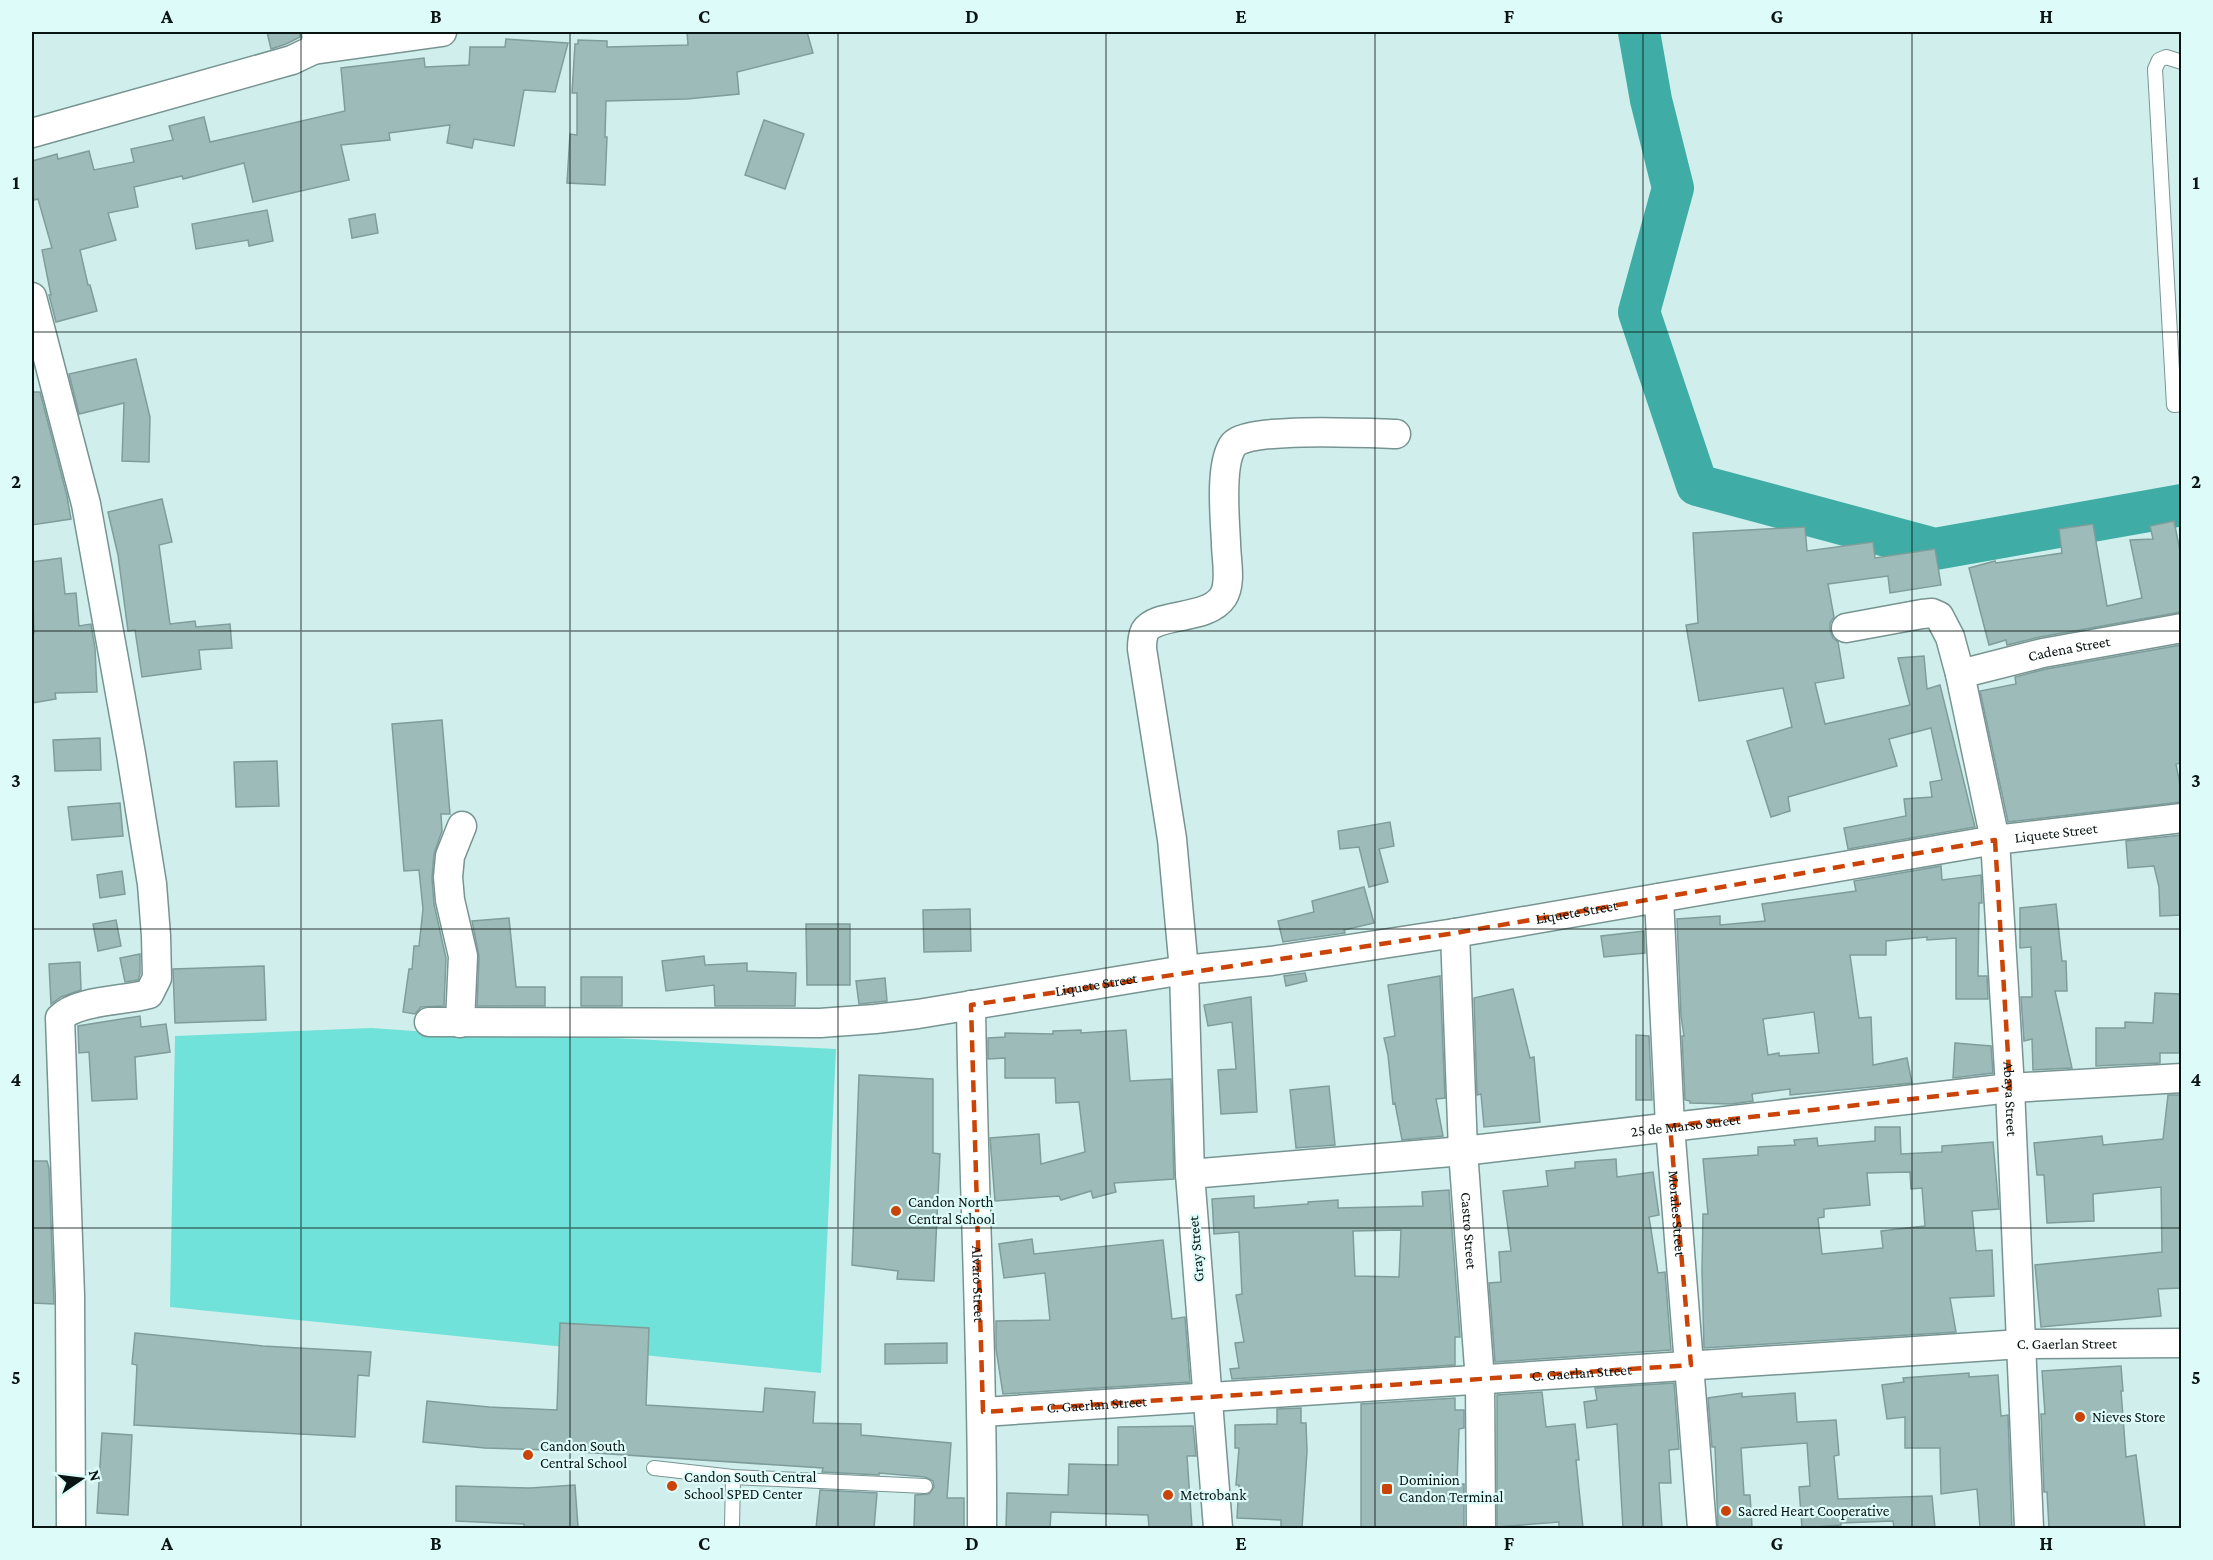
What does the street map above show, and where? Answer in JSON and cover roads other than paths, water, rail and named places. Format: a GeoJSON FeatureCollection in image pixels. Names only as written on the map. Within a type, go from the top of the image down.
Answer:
{"type":"FeatureCollection","features":[{"type":"Feature","properties":{"kind":"street"},"geometry":{"type":"LineString","coordinates":[[32,133],[292,60],[315,41],[442,32]]}},
{"type":"Feature","properties":{"kind":"street"},"geometry":{"type":"LineString","coordinates":[[32,297],[91,531],[151,873],[157,962],[157,978],[149,994],[78,1007],[66,1011],[60,1018],[70,1295],[72,1528]]}},
{"type":"Feature","properties":{"kind":"street","name":"Gray Street"},"geometry":{"type":"LineString","coordinates":[[1218,1528],[1190,1174],[1184,969],[1172,839],[1142,649],[1143,637],[1146,630],[1158,623],[1215,605],[1226,591],[1224,498],[1226,462],[1232,446],[1240,439],[1277,434],[1396,434]]}},
{"type":"Feature","properties":{"kind":"street","name":"Abaya Street"},"geometry":{"type":"LineString","coordinates":[[1846,628],[1922,614],[1932,613],[1940,616],[1950,637],[1960,674],[1995,840],[2010,1088],[2029,1528]]}},
{"type":"Feature","properties":{"kind":"street","name":"Cadena Street"},"geometry":{"type":"LineString","coordinates":[[1960,674],[2043,653],[2181,628]]}},
{"type":"Feature","properties":{"kind":"street","name":"Liquete Street"},"geometry":{"type":"LineString","coordinates":[[429,1022],[820,1023],[875,1019],[1184,969],[1271,961],[1455,933],[1995,840],[2181,818]]}},
{"type":"Feature","properties":{"kind":"street"},"geometry":{"type":"LineString","coordinates":[[460,1023],[463,956],[450,900],[448,877],[450,856],[462,826]]}},
{"type":"Feature","properties":{"kind":"street","name":"Morales Street"},"geometry":{"type":"LineString","coordinates":[[1659,898],[1670,1126],[1702,1528]]}},
{"type":"Feature","properties":{"kind":"street","name":"Castro Street"},"geometry":{"type":"LineString","coordinates":[[1455,933],[1463,1151],[1480,1381],[1480,1528]]}},
{"type":"Feature","properties":{"kind":"street","name":"Alvaro Street"},"geometry":{"type":"LineString","coordinates":[[971,1005],[972,1114],[983,1412],[982,1528]]}},
{"type":"Feature","properties":{"kind":"street","name":"25 de Marso Street"},"geometry":{"type":"LineString","coordinates":[[1190,1174],[1463,1151],[2010,1088],[2181,1078]]}},
{"type":"Feature","properties":{"kind":"street","name":"C. Gaerlan Street"},"geometry":{"type":"LineString","coordinates":[[983,1412],[2021,1344],[2181,1343]]}},
{"type":"Feature","properties":{"kind":"lane"},"geometry":{"type":"LineString","coordinates":[[2181,62],[2166,57],[2159,60],[2155,69],[2174,405],[2181,404]]}},
{"type":"Feature","properties":{"kind":"lane"},"geometry":{"type":"LineString","coordinates":[[654,1468],[733,1477],[925,1485]]}},
{"type":"Feature","properties":{"kind":"lane"},"geometry":{"type":"LineString","coordinates":[[732,1528],[733,1477]]}},
{"type":"Feature","properties":{"kind":"waterway"},"geometry":{"type":"LineString","coordinates":[[1639,32],[1651,100],[1673,188],[1639,312],[1697,485],[1935,549],[2182,505]]}},
{"type":"Feature","properties":{"kind":"place","name":"Candon North Central School"},"geometry":{"type":"Point","coordinates":[896,1211]}},
{"type":"Feature","properties":{"kind":"place","name":"Nieves Store"},"geometry":{"type":"Point","coordinates":[2080,1417]}},
{"type":"Feature","properties":{"kind":"place","name":"Candon South Central School"},"geometry":{"type":"Point","coordinates":[528,1455]}},
{"type":"Feature","properties":{"kind":"place","name":"Candon South Central School SPED Center"},"geometry":{"type":"Point","coordinates":[672,1486]}},
{"type":"Feature","properties":{"kind":"place","name":"Dominion Candon Terminal"},"geometry":{"type":"Point","coordinates":[1387,1489]}},
{"type":"Feature","properties":{"kind":"place","name":"Metrobank"},"geometry":{"type":"Point","coordinates":[1168,1495]}},
{"type":"Feature","properties":{"kind":"place","name":"Sacred Heart Cooperative"},"geometry":{"type":"Point","coordinates":[1726,1511]}}]}
